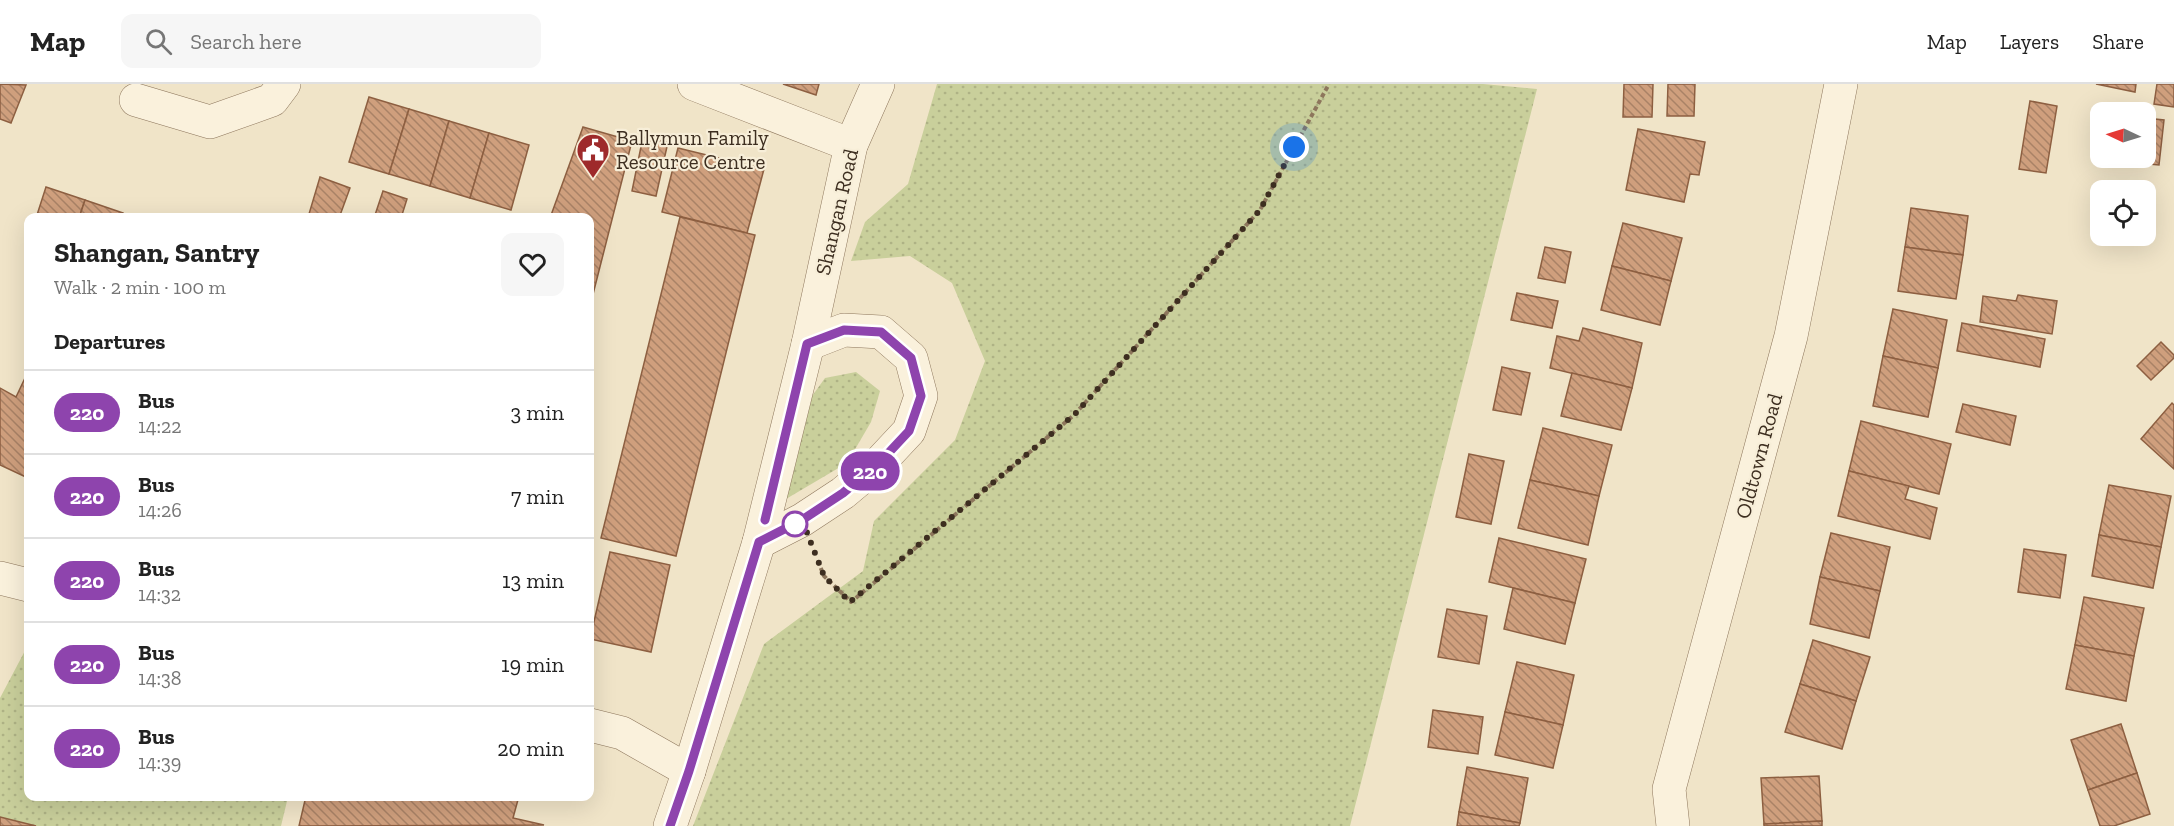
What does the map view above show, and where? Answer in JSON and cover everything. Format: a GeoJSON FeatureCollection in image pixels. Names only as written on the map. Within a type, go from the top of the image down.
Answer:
{"type":"FeatureCollection","features":[{"type":"Feature","properties":{"kind":"street"},"geometry":{"type":"LineString","coordinates":[[136,100],[210,122],[272,99],[284,84]]}},
{"type":"Feature","properties":{"kind":"street"},"geometry":{"type":"LineString","coordinates":[[694,84],[851,144]]}},
{"type":"Feature","properties":{"kind":"street","name":"Shangan Road"},"geometry":{"type":"LineString","coordinates":[[670,826],[759,542],[807,344],[851,144],[878,84]]}},
{"type":"Feature","properties":{"kind":"street","name":"Oldtown Road"},"geometry":{"type":"LineString","coordinates":[[1673,826],[1669,789],[1791,336],[1841,84]]}},
{"type":"Feature","properties":{"kind":"street"},"geometry":{"type":"LineString","coordinates":[[759,542],[802,520],[843,493],[880,462],[909,431],[921,396],[911,358],[881,332],[844,330],[807,344]]}},
{"type":"Feature","properties":{"kind":"street"},"geometry":{"type":"LineString","coordinates":[[0,578],[24,584]]}},
{"type":"Feature","properties":{"kind":"street"},"geometry":{"type":"LineString","coordinates":[[594,726],[622,733],[689,771]]}},
{"type":"Feature","properties":{"kind":"path"},"geometry":{"type":"LineString","coordinates":[[802,520],[824,576],[850,602],[1074,415],[1260,210],[1329,84]]}},
{"type":"Feature","properties":{"kind":"green space"},"geometry":{"type":"Polygon","coordinates":[[[937,84],[1483,84],[1537,89],[1350,826],[693,826],[764,644],[863,571],[874,521],[955,440],[985,361],[952,283],[910,256],[851,261],[865,222],[908,184],[937,84]]]}},
{"type":"Feature","properties":{"kind":"green space"},"geometry":{"type":"Polygon","coordinates":[[[856,372],[880,391],[871,422],[847,463],[786,499],[797,417],[825,378],[856,372]]]}},
{"type":"Feature","properties":{"kind":"green space"},"geometry":{"type":"Polygon","coordinates":[[[24,653],[24,801],[287,801],[281,826],[0,826],[0,698],[24,653]]]}},
{"type":"Feature","properties":{"kind":"building"},"geometry":{"type":"Polygon","coordinates":[[[0,84],[26,85],[11,123],[0,119],[0,84]]]}},
{"type":"Feature","properties":{"kind":"building"},"geometry":{"type":"Polygon","coordinates":[[[783,84],[819,84],[816,95],[783,84]]]}},
{"type":"Feature","properties":{"kind":"building"},"geometry":{"type":"Polygon","coordinates":[[[1624,84],[1653,84],[1652,117],[1623,117],[1624,84]]]}},
{"type":"Feature","properties":{"kind":"building"},"geometry":{"type":"Polygon","coordinates":[[[1668,84],[1695,84],[1694,116],[1667,116],[1668,84]]]}},
{"type":"Feature","properties":{"kind":"building"},"geometry":{"type":"Polygon","coordinates":[[[2096,84],[2136,84],[2135,92],[2096,84]]]}},
{"type":"Feature","properties":{"kind":"building"},"geometry":{"type":"Polygon","coordinates":[[[2157,84],[2174,84],[2174,107],[2156,104],[2154,102],[2157,84]]]}},
{"type":"Feature","properties":{"kind":"building"},"geometry":{"type":"Polygon","coordinates":[[[369,97],[409,109],[389,174],[349,162],[369,97]]]}},
{"type":"Feature","properties":{"kind":"building"},"geometry":{"type":"Polygon","coordinates":[[[2030,101],[2057,106],[2046,173],[2019,169],[2030,101]]]}},
{"type":"Feature","properties":{"kind":"building"},"geometry":{"type":"Polygon","coordinates":[[[409,109],[449,121],[430,186],[389,174],[409,109]]]}},
{"type":"Feature","properties":{"kind":"building"},"geometry":{"type":"Polygon","coordinates":[[[2156,119],[2164,120],[2159,165],[2156,165],[2156,119]]]}},
{"type":"Feature","properties":{"kind":"building"},"geometry":{"type":"Polygon","coordinates":[[[449,121],[489,133],[470,198],[430,186],[449,121]]]}},
{"type":"Feature","properties":{"kind":"building","name":"Ballymun Family Resource Centre"},"geometry":{"type":"Polygon","coordinates":[[[583,127],[632,141],[594,290],[594,213],[552,213],[583,127]]]}},
{"type":"Feature","properties":{"kind":"building"},"geometry":{"type":"Polygon","coordinates":[[[1638,129],[1705,142],[1699,175],[1690,174],[1684,202],[1626,190],[1638,129]]]}},
{"type":"Feature","properties":{"kind":"building"},"geometry":{"type":"Polygon","coordinates":[[[489,133],[529,145],[511,210],[470,198],[489,133]]]}},
{"type":"Feature","properties":{"kind":"building"},"geometry":{"type":"Polygon","coordinates":[[[643,137],[668,142],[656,196],[632,191],[643,137]]]}},
{"type":"Feature","properties":{"kind":"building"},"geometry":{"type":"Polygon","coordinates":[[[678,148],[764,169],[747,233],[662,212],[678,148]]]}},
{"type":"Feature","properties":{"kind":"building"},"geometry":{"type":"Polygon","coordinates":[[[320,177],[350,188],[341,213],[309,213],[320,177]]]}},
{"type":"Feature","properties":{"kind":"building"},"geometry":{"type":"Polygon","coordinates":[[[46,187],[85,200],[81,213],[38,213],[46,187]]]}},
{"type":"Feature","properties":{"kind":"building"},"geometry":{"type":"Polygon","coordinates":[[[383,191],[407,199],[403,213],[376,213],[383,191]]]}},
{"type":"Feature","properties":{"kind":"building"},"geometry":{"type":"Polygon","coordinates":[[[85,200],[123,213],[81,213],[85,200]]]}},
{"type":"Feature","properties":{"kind":"building"},"geometry":{"type":"Polygon","coordinates":[[[1911,208],[1968,216],[1963,255],[1905,247],[1911,208]]]}},
{"type":"Feature","properties":{"kind":"building"},"geometry":{"type":"Polygon","coordinates":[[[680,217],[755,235],[676,556],[601,538],[680,217]]]}},
{"type":"Feature","properties":{"kind":"building"},"geometry":{"type":"Polygon","coordinates":[[[1623,223],[1682,238],[1671,281],[1612,266],[1623,223]]]}},
{"type":"Feature","properties":{"kind":"building"},"geometry":{"type":"Polygon","coordinates":[[[1545,247],[1571,252],[1565,283],[1538,278],[1545,247]]]}},
{"type":"Feature","properties":{"kind":"building"},"geometry":{"type":"Polygon","coordinates":[[[1905,247],[1963,255],[1956,299],[1898,291],[1905,247]]]}},
{"type":"Feature","properties":{"kind":"building"},"geometry":{"type":"Polygon","coordinates":[[[1612,266],[1671,281],[1660,325],[1601,310],[1612,266]]]}},
{"type":"Feature","properties":{"kind":"building"},"geometry":{"type":"Polygon","coordinates":[[[1517,293],[1558,301],[1552,328],[1511,320],[1517,293]]]}},
{"type":"Feature","properties":{"kind":"building"},"geometry":{"type":"Polygon","coordinates":[[[2018,295],[2057,301],[2052,334],[1980,322],[1983,296],[2016,301],[2018,295]]]}},
{"type":"Feature","properties":{"kind":"building"},"geometry":{"type":"Polygon","coordinates":[[[1893,309],[1947,320],[1938,368],[1883,356],[1893,309]]]}},
{"type":"Feature","properties":{"kind":"building"},"geometry":{"type":"Polygon","coordinates":[[[1962,323],[2045,339],[2040,367],[1957,351],[1962,323]]]}},
{"type":"Feature","properties":{"kind":"building"},"geometry":{"type":"Polygon","coordinates":[[[1583,328],[1642,343],[1632,388],[1550,368],[1557,336],[1579,341],[1583,328]]]}},
{"type":"Feature","properties":{"kind":"building"},"geometry":{"type":"Polygon","coordinates":[[[2161,342],[2174,355],[2174,358],[2151,380],[2137,366],[2161,342]]]}},
{"type":"Feature","properties":{"kind":"building"},"geometry":{"type":"Polygon","coordinates":[[[1883,356],[1938,368],[1928,417],[1873,406],[1883,356]]]}},
{"type":"Feature","properties":{"kind":"building"},"geometry":{"type":"Polygon","coordinates":[[[1502,367],[1530,373],[1521,415],[1493,410],[1502,367]]]}},
{"type":"Feature","properties":{"kind":"building"},"geometry":{"type":"Polygon","coordinates":[[[1572,373],[1632,388],[1621,430],[1561,416],[1572,373]]]}},
{"type":"Feature","properties":{"kind":"building"},"geometry":{"type":"Polygon","coordinates":[[[24,380],[24,476],[0,465],[0,388],[16,397],[24,380]]]}},
{"type":"Feature","properties":{"kind":"building"},"geometry":{"type":"Polygon","coordinates":[[[2172,403],[2174,405],[2174,469],[2141,439],[2172,403]]]}},
{"type":"Feature","properties":{"kind":"building"},"geometry":{"type":"Polygon","coordinates":[[[1963,404],[2016,416],[2010,445],[1956,432],[1963,404]]]}},
{"type":"Feature","properties":{"kind":"building"},"geometry":{"type":"Polygon","coordinates":[[[1861,421],[1951,444],[1939,494],[1849,471],[1861,421]]]}},
{"type":"Feature","properties":{"kind":"building"},"geometry":{"type":"Polygon","coordinates":[[[1543,428],[1612,445],[1599,496],[1530,480],[1543,428]]]}},
{"type":"Feature","properties":{"kind":"building"},"geometry":{"type":"Polygon","coordinates":[[[1469,454],[1504,461],[1491,524],[1456,517],[1469,454]]]}},
{"type":"Feature","properties":{"kind":"building"},"geometry":{"type":"Polygon","coordinates":[[[1849,471],[1909,486],[1905,499],[1937,508],[1930,539],[1838,516],[1849,471]]]}},
{"type":"Feature","properties":{"kind":"building"},"geometry":{"type":"Polygon","coordinates":[[[1530,480],[1599,496],[1588,545],[1518,528],[1530,480]]]}},
{"type":"Feature","properties":{"kind":"building"},"geometry":{"type":"Polygon","coordinates":[[[2109,485],[2171,496],[2161,547],[2099,535],[2109,485]]]}},
{"type":"Feature","properties":{"kind":"building"},"geometry":{"type":"Polygon","coordinates":[[[1831,533],[1890,547],[1880,591],[1820,577],[1831,533]]]}},
{"type":"Feature","properties":{"kind":"building"},"geometry":{"type":"Polygon","coordinates":[[[2099,535],[2161,547],[2153,588],[2092,576],[2099,535]]]}},
{"type":"Feature","properties":{"kind":"building"},"geometry":{"type":"Polygon","coordinates":[[[1499,538],[1586,559],[1575,603],[1489,582],[1499,538]]]}},
{"type":"Feature","properties":{"kind":"building"},"geometry":{"type":"Polygon","coordinates":[[[2024,549],[2066,555],[2060,598],[2018,592],[2024,549]]]}},
{"type":"Feature","properties":{"kind":"building"},"geometry":{"type":"Polygon","coordinates":[[[610,552],[670,565],[651,652],[594,640],[594,622],[610,552]]]}},
{"type":"Feature","properties":{"kind":"building"},"geometry":{"type":"Polygon","coordinates":[[[1820,577],[1880,591],[1869,638],[1810,624],[1820,577]]]}},
{"type":"Feature","properties":{"kind":"building"},"geometry":{"type":"Polygon","coordinates":[[[1513,588],[1575,603],[1565,644],[1504,629],[1513,588]]]}},
{"type":"Feature","properties":{"kind":"building"},"geometry":{"type":"Polygon","coordinates":[[[2084,597],[2144,608],[2134,656],[2075,645],[2084,597]]]}},
{"type":"Feature","properties":{"kind":"building"},"geometry":{"type":"Polygon","coordinates":[[[1447,609],[1487,616],[1479,664],[1438,657],[1447,609]]]}},
{"type":"Feature","properties":{"kind":"building"},"geometry":{"type":"Polygon","coordinates":[[[1813,640],[1870,657],[1856,701],[1800,684],[1813,640]]]}},
{"type":"Feature","properties":{"kind":"building"},"geometry":{"type":"Polygon","coordinates":[[[2075,645],[2134,656],[2126,701],[2066,689],[2075,645]]]}},
{"type":"Feature","properties":{"kind":"building"},"geometry":{"type":"Polygon","coordinates":[[[1517,662],[1574,675],[1563,725],[1505,712],[1517,662]]]}},
{"type":"Feature","properties":{"kind":"building"},"geometry":{"type":"Polygon","coordinates":[[[1800,684],[1856,701],[1842,749],[1785,732],[1800,684]]]}},
{"type":"Feature","properties":{"kind":"building"},"geometry":{"type":"Polygon","coordinates":[[[1433,710],[1483,717],[1478,754],[1428,747],[1433,710]]]}},
{"type":"Feature","properties":{"kind":"building"},"geometry":{"type":"Polygon","coordinates":[[[1505,712],[1563,725],[1553,768],[1495,755],[1505,712]]]}},
{"type":"Feature","properties":{"kind":"building"},"geometry":{"type":"Polygon","coordinates":[[[2121,724],[2137,773],[2088,790],[2071,740],[2121,724]]]}},
{"type":"Feature","properties":{"kind":"building"},"geometry":{"type":"Polygon","coordinates":[[[1467,767],[1528,778],[1520,823],[1459,812],[1467,767]]]}},
{"type":"Feature","properties":{"kind":"building"},"geometry":{"type":"Polygon","coordinates":[[[2137,773],[2150,814],[2114,826],[2100,826],[2088,790],[2137,773]]]}},
{"type":"Feature","properties":{"kind":"building"},"geometry":{"type":"Polygon","coordinates":[[[1819,776],[1822,821],[1764,824],[1761,778],[1819,776]]]}},
{"type":"Feature","properties":{"kind":"building"},"geometry":{"type":"Polygon","coordinates":[[[305,801],[518,801],[513,818],[544,825],[299,826],[305,801]]]}},
{"type":"Feature","properties":{"kind":"building"},"geometry":{"type":"Polygon","coordinates":[[[1459,812],[1520,823],[1519,826],[1457,826],[1459,812]]]}},
{"type":"Feature","properties":{"kind":"building"},"geometry":{"type":"Polygon","coordinates":[[[0,817],[36,826],[0,826],[0,817]]]}},
{"type":"Feature","properties":{"kind":"building"},"geometry":{"type":"Polygon","coordinates":[[[1822,821],[1822,826],[1764,826],[1764,824],[1822,821]]]}},
{"type":"Feature","properties":{"kind":"bus line","name":"220"},"geometry":{"type":"LineString","coordinates":[[670,826],[759,542],[802,520],[843,493],[880,462],[909,431],[921,396],[911,358],[881,332],[844,330],[807,344],[765,520]]}},
{"type":"Feature","properties":{"kind":"place","name":"Ballymun Family Resource Centre"},"geometry":{"type":"Point","coordinates":[593,179]}},
{"type":"Feature","properties":{"kind":"route"},"geometry":{"type":"LineString","coordinates":[[795,524],[802,520],[824,576],[850,602],[1074,415],[1260,210],[1294,147]]}}]}
